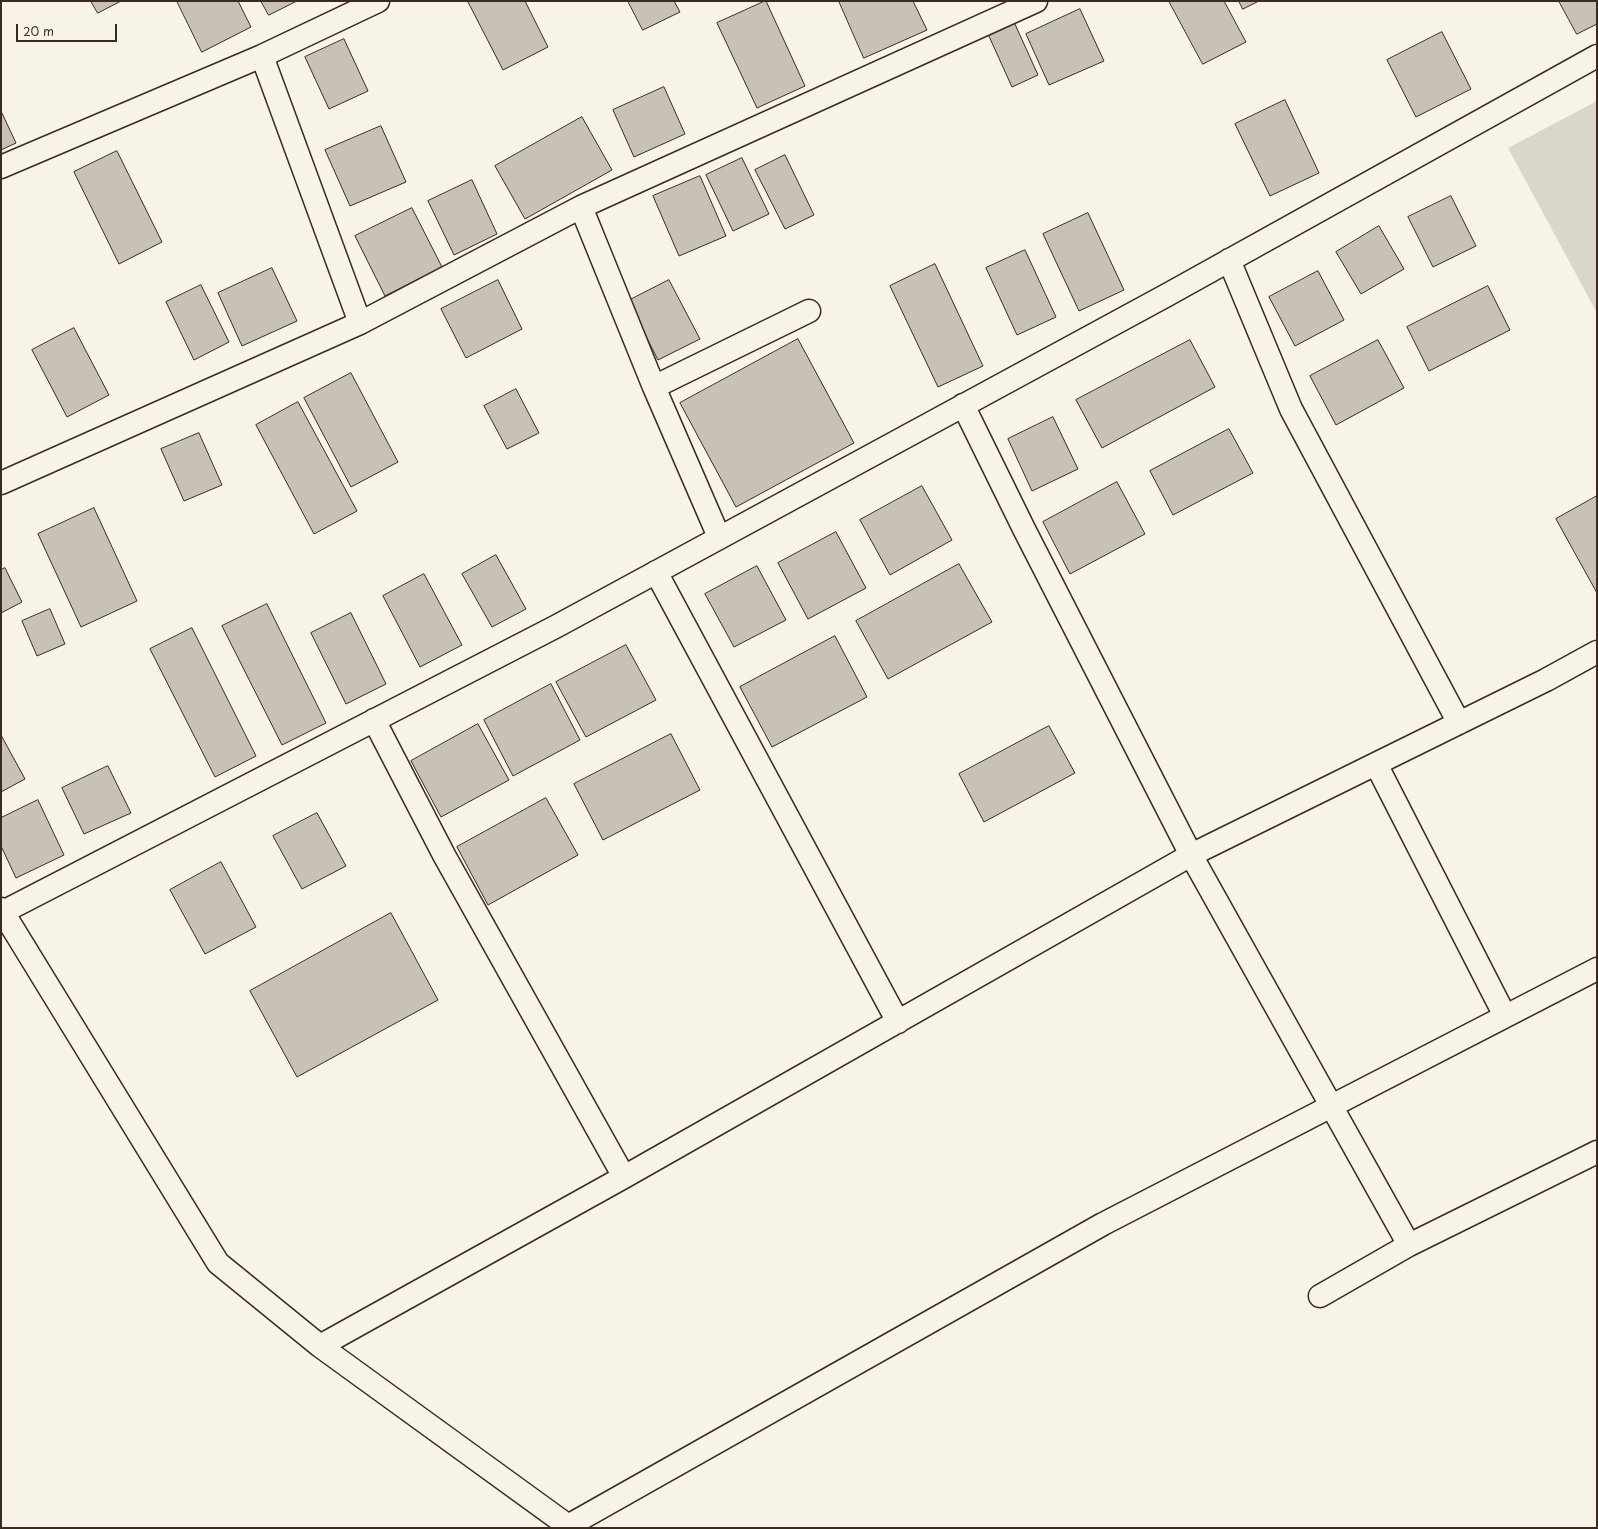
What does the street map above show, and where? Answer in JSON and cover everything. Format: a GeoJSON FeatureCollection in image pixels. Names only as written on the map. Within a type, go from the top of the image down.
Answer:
{"type":"FeatureCollection","features":[{"type":"Feature","properties":{"kind":"street"},"geometry":{"type":"LineString","coordinates":[[1,167],[262,56],[378,1]]}},
{"type":"Feature","properties":{"kind":"street"},"geometry":{"type":"LineString","coordinates":[[1,483],[360,323],[581,207],[1036,1]]}},
{"type":"Feature","properties":{"kind":"street"},"geometry":{"type":"LineString","coordinates":[[262,56],[360,323]]}},
{"type":"Feature","properties":{"kind":"street"},"geometry":{"type":"LineString","coordinates":[[1597,56],[1229,260],[557,626],[2,911],[218,1263],[320,1346],[569,1527],[1103,1224],[1597,969]]}},
{"type":"Feature","properties":{"kind":"street"},"geometry":{"type":"LineString","coordinates":[[581,207],[654,387],[719,537]]}},
{"type":"Feature","properties":{"kind":"street"},"geometry":{"type":"LineString","coordinates":[[1229,260],[1291,409],[1458,724]]}},
{"type":"Feature","properties":{"kind":"street"},"geometry":{"type":"LineString","coordinates":[[654,387],[809,312]]}},
{"type":"Feature","properties":{"kind":"street"},"geometry":{"type":"LineString","coordinates":[[963,405],[1024,529],[1190,855],[1409,1245]]}},
{"type":"Feature","properties":{"kind":"street"},"geometry":{"type":"LineString","coordinates":[[656,572],[898,1022]]}},
{"type":"Feature","properties":{"kind":"street"},"geometry":{"type":"LineString","coordinates":[[320,1346],[624,1177],[1190,855],[1458,724],[1546,680],[1597,652]]}},
{"type":"Feature","properties":{"kind":"street"},"geometry":{"type":"LineString","coordinates":[[374,720],[444,855],[624,1177]]}},
{"type":"Feature","properties":{"kind":"street"},"geometry":{"type":"LineString","coordinates":[[1376,764],[1506,1016]]}},
{"type":"Feature","properties":{"kind":"street"},"geometry":{"type":"LineString","coordinates":[[1320,1296],[1409,1245],[1597,1152]]}},
{"type":"Feature","properties":{"kind":"shaded area"},"geometry":{"type":"Polygon","coordinates":[[[1597,101],[1597,313],[1508,148],[1597,101]]]}},
{"type":"Feature","properties":{"kind":"building"},"geometry":{"type":"Polygon","coordinates":[[[91,1],[121,1],[98,13],[91,1]]]}},
{"type":"Feature","properties":{"kind":"building"},"geometry":{"type":"Polygon","coordinates":[[[177,1],[238,1],[251,27],[202,52],[177,1]]]}},
{"type":"Feature","properties":{"kind":"building"},"geometry":{"type":"Polygon","coordinates":[[[261,1],[297,1],[269,15],[261,1]]]}},
{"type":"Feature","properties":{"kind":"building"},"geometry":{"type":"Polygon","coordinates":[[[525,1],[548,47],[503,70],[468,2],[525,1]]]}},
{"type":"Feature","properties":{"kind":"building"},"geometry":{"type":"Polygon","coordinates":[[[628,1],[674,1],[680,12],[643,30],[628,1]]]}},
{"type":"Feature","properties":{"kind":"building"},"geometry":{"type":"Polygon","coordinates":[[[765,1],[805,86],[757,108],[717,23],[765,1]]]}},
{"type":"Feature","properties":{"kind":"building"},"geometry":{"type":"Polygon","coordinates":[[[839,1],[913,1],[927,30],[864,58],[839,1]]]}},
{"type":"Feature","properties":{"kind":"building"},"geometry":{"type":"Polygon","coordinates":[[[1169,1],[1224,1],[1246,42],[1203,64],[1169,1]]]}},
{"type":"Feature","properties":{"kind":"building"},"geometry":{"type":"Polygon","coordinates":[[[1239,1],[1259,1],[1243,9],[1239,1]]]}},
{"type":"Feature","properties":{"kind":"building"},"geometry":{"type":"Polygon","coordinates":[[[1559,1],[1597,1],[1597,24],[1577,34],[1559,1]]]}},
{"type":"Feature","properties":{"kind":"building"},"geometry":{"type":"Polygon","coordinates":[[[1080,9],[1104,61],[1049,85],[1026,34],[1080,9]]]}},
{"type":"Feature","properties":{"kind":"building"},"geometry":{"type":"Polygon","coordinates":[[[1014,22],[1038,75],[1012,87],[988,34],[1014,22]]]}},
{"type":"Feature","properties":{"kind":"building"},"geometry":{"type":"Polygon","coordinates":[[[1442,32],[1471,89],[1416,117],[1387,60],[1442,32]]]}},
{"type":"Feature","properties":{"kind":"building"},"geometry":{"type":"Polygon","coordinates":[[[344,39],[368,91],[329,109],[305,57],[344,39]]]}},
{"type":"Feature","properties":{"kind":"building"},"geometry":{"type":"Polygon","coordinates":[[[664,87],[685,134],[634,157],[613,110],[664,87]]]}},
{"type":"Feature","properties":{"kind":"building"},"geometry":{"type":"Polygon","coordinates":[[[1285,100],[1319,173],[1270,196],[1235,124],[1285,100]]]}},
{"type":"Feature","properties":{"kind":"building"},"geometry":{"type":"Polygon","coordinates":[[[1,111],[16,143],[1,150],[1,111]]]}},
{"type":"Feature","properties":{"kind":"building"},"geometry":{"type":"Polygon","coordinates":[[[582,117],[612,170],[525,219],[495,166],[582,117]]]}},
{"type":"Feature","properties":{"kind":"building"},"geometry":{"type":"Polygon","coordinates":[[[381,126],[406,182],[350,206],[325,150],[381,126]]]}},
{"type":"Feature","properties":{"kind":"building"},"geometry":{"type":"Polygon","coordinates":[[[117,151],[162,242],[119,264],[74,172],[117,151]]]}},
{"type":"Feature","properties":{"kind":"building"},"geometry":{"type":"Polygon","coordinates":[[[785,155],[814,215],[785,229],[755,170],[785,155]]]}},
{"type":"Feature","properties":{"kind":"building"},"geometry":{"type":"Polygon","coordinates":[[[742,158],[769,214],[733,231],[706,175],[742,158]]]}},
{"type":"Feature","properties":{"kind":"building"},"geometry":{"type":"Polygon","coordinates":[[[700,176],[726,236],[679,256],[653,196],[700,176]]]}},
{"type":"Feature","properties":{"kind":"building"},"geometry":{"type":"Polygon","coordinates":[[[472,180],[497,234],[454,255],[428,201],[472,180]]]}},
{"type":"Feature","properties":{"kind":"building"},"geometry":{"type":"Polygon","coordinates":[[[1451,196],[1476,246],[1433,267],[1408,217],[1451,196]]]}},
{"type":"Feature","properties":{"kind":"building"},"geometry":{"type":"Polygon","coordinates":[[[412,208],[442,267],[385,296],[355,236],[412,208]]]}},
{"type":"Feature","properties":{"kind":"building"},"geometry":{"type":"Polygon","coordinates":[[[1088,213],[1124,290],[1079,311],[1043,234],[1088,213]]]}},
{"type":"Feature","properties":{"kind":"building"},"geometry":{"type":"Polygon","coordinates":[[[1379,226],[1404,269],[1361,294],[1336,252],[1379,226]]]}},
{"type":"Feature","properties":{"kind":"building"},"geometry":{"type":"Polygon","coordinates":[[[1025,250],[1056,317],[1017,335],[986,268],[1025,250]]]}},
{"type":"Feature","properties":{"kind":"building"},"geometry":{"type":"Polygon","coordinates":[[[935,264],[983,366],[938,387],[890,286],[935,264]]]}},
{"type":"Feature","properties":{"kind":"building"},"geometry":{"type":"Polygon","coordinates":[[[272,268],[297,321],[242,346],[218,293],[272,268]]]}},
{"type":"Feature","properties":{"kind":"building"},"geometry":{"type":"Polygon","coordinates":[[[1318,271],[1344,320],[1295,346],[1269,297],[1318,271]]]}},
{"type":"Feature","properties":{"kind":"building"},"geometry":{"type":"Polygon","coordinates":[[[498,280],[522,329],[466,358],[441,309],[498,280]]]}},
{"type":"Feature","properties":{"kind":"building"},"geometry":{"type":"Polygon","coordinates":[[[669,280],[700,339],[658,360],[628,301],[669,280]]]}},
{"type":"Feature","properties":{"kind":"building"},"geometry":{"type":"Polygon","coordinates":[[[201,285],[229,342],[194,360],[166,302],[201,285]]]}},
{"type":"Feature","properties":{"kind":"building"},"geometry":{"type":"Polygon","coordinates":[[[1488,286],[1510,330],[1429,371],[1407,327],[1488,286]]]}},
{"type":"Feature","properties":{"kind":"building"},"geometry":{"type":"Polygon","coordinates":[[[74,328],[109,395],[67,417],[32,350],[74,328]]]}},
{"type":"Feature","properties":{"kind":"building"},"geometry":{"type":"Polygon","coordinates":[[[798,339],[854,443],[736,507],[680,403],[798,339]]]}},
{"type":"Feature","properties":{"kind":"building"},"geometry":{"type":"Polygon","coordinates":[[[1190,340],[1215,387],[1102,448],[1076,400],[1190,340]]]}},
{"type":"Feature","properties":{"kind":"building"},"geometry":{"type":"Polygon","coordinates":[[[1378,340],[1404,388],[1336,425],[1310,376],[1378,340]]]}},
{"type":"Feature","properties":{"kind":"building"},"geometry":{"type":"Polygon","coordinates":[[[351,373],[398,462],[351,487],[304,398],[351,373]]]}},
{"type":"Feature","properties":{"kind":"building"},"geometry":{"type":"Polygon","coordinates":[[[516,389],[539,433],[507,449],[484,406],[516,389]]]}},
{"type":"Feature","properties":{"kind":"building"},"geometry":{"type":"Polygon","coordinates":[[[298,402],[357,511],[314,534],[256,425],[298,402]]]}},
{"type":"Feature","properties":{"kind":"building"},"geometry":{"type":"Polygon","coordinates":[[[1053,417],[1078,469],[1032,491],[1008,439],[1053,417]]]}},
{"type":"Feature","properties":{"kind":"building"},"geometry":{"type":"Polygon","coordinates":[[[1229,429],[1253,473],[1173,515],[1150,471],[1229,429]]]}},
{"type":"Feature","properties":{"kind":"building"},"geometry":{"type":"Polygon","coordinates":[[[199,433],[222,485],[184,501],[161,449],[199,433]]]}},
{"type":"Feature","properties":{"kind":"building"},"geometry":{"type":"Polygon","coordinates":[[[1117,482],[1145,534],[1070,574],[1043,522],[1117,482]]]}},
{"type":"Feature","properties":{"kind":"building"},"geometry":{"type":"Polygon","coordinates":[[[922,486],[952,540],[890,575],[860,520],[922,486]]]}},
{"type":"Feature","properties":{"kind":"building"},"geometry":{"type":"Polygon","coordinates":[[[1597,496],[1597,593],[1556,519],[1597,496]]]}},
{"type":"Feature","properties":{"kind":"building"},"geometry":{"type":"Polygon","coordinates":[[[94,508],[137,601],[81,627],[38,534],[94,508]]]}},
{"type":"Feature","properties":{"kind":"building"},"geometry":{"type":"Polygon","coordinates":[[[836,532],[866,588],[808,619],[778,563],[836,532]]]}},
{"type":"Feature","properties":{"kind":"building"},"geometry":{"type":"Polygon","coordinates":[[[496,555],[526,609],[492,627],[462,574],[496,555]]]}},
{"type":"Feature","properties":{"kind":"building"},"geometry":{"type":"Polygon","coordinates":[[[959,564],[992,622],[888,679],[856,621],[959,564]]]}},
{"type":"Feature","properties":{"kind":"building"},"geometry":{"type":"Polygon","coordinates":[[[757,566],[786,620],[734,647],[705,594],[757,566]]]}},
{"type":"Feature","properties":{"kind":"building"},"geometry":{"type":"Polygon","coordinates":[[[5,568],[22,602],[1,613],[1,570],[5,568]]]}},
{"type":"Feature","properties":{"kind":"building"},"geometry":{"type":"Polygon","coordinates":[[[424,574],[462,645],[420,667],[383,596],[424,574]]]}},
{"type":"Feature","properties":{"kind":"building"},"geometry":{"type":"Polygon","coordinates":[[[267,604],[326,723],[282,745],[222,626],[267,604]]]}},
{"type":"Feature","properties":{"kind":"building"},"geometry":{"type":"Polygon","coordinates":[[[50,609],[65,644],[37,656],[22,621],[50,609]]]}},
{"type":"Feature","properties":{"kind":"building"},"geometry":{"type":"Polygon","coordinates":[[[351,613],[386,684],[346,704],[311,633],[351,613]]]}},
{"type":"Feature","properties":{"kind":"building"},"geometry":{"type":"Polygon","coordinates":[[[192,628],[256,756],[215,777],[150,649],[192,628]]]}},
{"type":"Feature","properties":{"kind":"building"},"geometry":{"type":"Polygon","coordinates":[[[835,636],[867,697],[772,747],[740,687],[835,636]]]}},
{"type":"Feature","properties":{"kind":"building"},"geometry":{"type":"Polygon","coordinates":[[[626,645],[656,700],[586,737],[556,682],[626,645]]]}},
{"type":"Feature","properties":{"kind":"building"},"geometry":{"type":"Polygon","coordinates":[[[551,684],[580,740],[513,776],[484,720],[551,684]]]}},
{"type":"Feature","properties":{"kind":"building"},"geometry":{"type":"Polygon","coordinates":[[[478,724],[509,780],[441,817],[411,761],[478,724]]]}},
{"type":"Feature","properties":{"kind":"building"},"geometry":{"type":"Polygon","coordinates":[[[1049,726],[1075,773],[984,822],[959,774],[1049,726]]]}},
{"type":"Feature","properties":{"kind":"building"},"geometry":{"type":"Polygon","coordinates":[[[671,734],[700,790],[603,840],[574,784],[671,734]]]}},
{"type":"Feature","properties":{"kind":"building"},"geometry":{"type":"Polygon","coordinates":[[[1,735],[25,779],[1,792],[1,735]]]}},
{"type":"Feature","properties":{"kind":"building"},"geometry":{"type":"Polygon","coordinates":[[[108,766],[131,813],[84,834],[62,788],[108,766]]]}},
{"type":"Feature","properties":{"kind":"building"},"geometry":{"type":"Polygon","coordinates":[[[546,798],[578,855],[488,905],[457,847],[546,798]]]}},
{"type":"Feature","properties":{"kind":"building"},"geometry":{"type":"Polygon","coordinates":[[[38,800],[64,855],[16,878],[1,846],[1,818],[38,800]]]}},
{"type":"Feature","properties":{"kind":"building"},"geometry":{"type":"Polygon","coordinates":[[[317,813],[346,866],[302,889],[273,836],[317,813]]]}},
{"type":"Feature","properties":{"kind":"building"},"geometry":{"type":"Polygon","coordinates":[[[221,862],[256,927],[205,954],[170,890],[221,862]]]}},
{"type":"Feature","properties":{"kind":"building"},"geometry":{"type":"Polygon","coordinates":[[[391,913],[438,1000],[297,1077],[250,991],[391,913]]]}}]}
